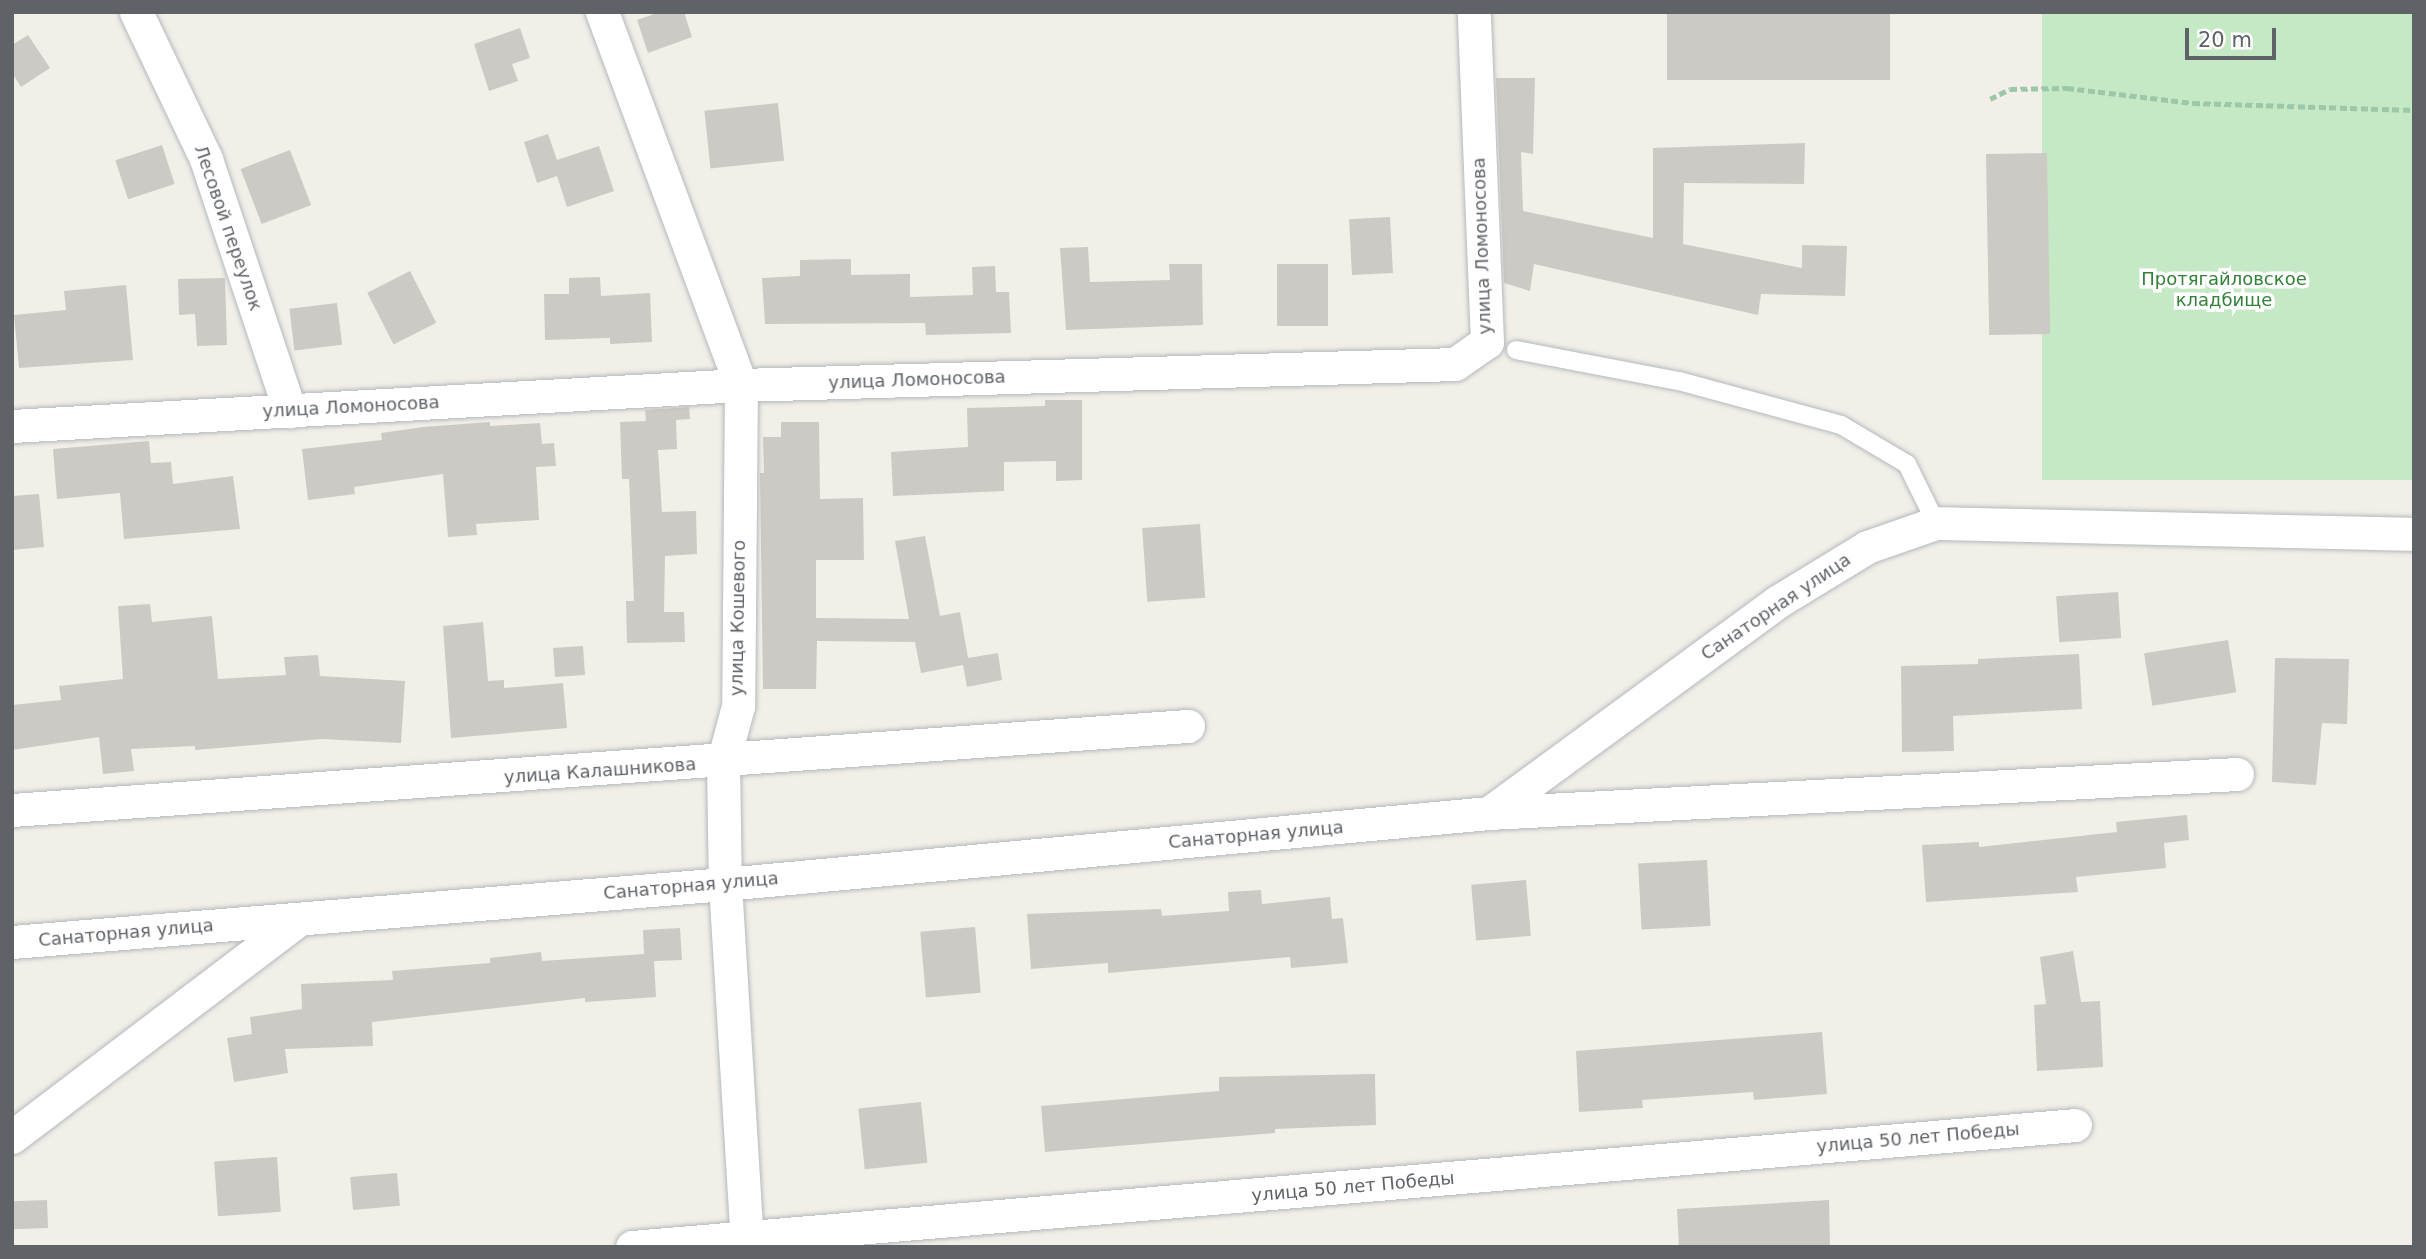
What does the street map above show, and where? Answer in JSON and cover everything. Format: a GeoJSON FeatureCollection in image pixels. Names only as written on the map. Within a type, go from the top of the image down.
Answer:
{"type":"FeatureCollection","features":[{"type":"Feature","properties":{"kind":"street","name":"Лесовой переулок"},"geometry":{"type":"LineString","coordinates":[[136,12],[206,159],[290,411]]}},
{"type":"Feature","properties":{"kind":"street","name":"улица Кошевого"},"geometry":{"type":"LineString","coordinates":[[602,12],[741,385],[738,706],[723,762],[725,884],[747,1243]]}},
{"type":"Feature","properties":{"kind":"street","name":"улица Ломоносова"},"geometry":{"type":"LineString","coordinates":[[12,426],[741,385],[1455,364],[1487,342],[1474,12]]}},
{"type":"Feature","properties":{"kind":"street","name":"Санаторная улица"},"geometry":{"type":"LineString","coordinates":[[12,942],[725,884],[1489,813],[1777,602],[1867,547],[1936,523],[2414,534]]}},
{"type":"Feature","properties":{"kind":"street","name":"улица Калашникова"},"geometry":{"type":"LineString","coordinates":[[12,810],[723,762],[1188,726]]}},
{"type":"Feature","properties":{"kind":"street"},"geometry":{"type":"LineString","coordinates":[[1489,813],[2237,774]]}},
{"type":"Feature","properties":{"kind":"street"},"geometry":{"type":"LineString","coordinates":[[12,1138],[299,919]]}},
{"type":"Feature","properties":{"kind":"street","name":"улица 50 лет Победы"},"geometry":{"type":"LineString","coordinates":[[632,1247],[747,1243],[2075,1125]]}},
{"type":"Feature","properties":{"kind":"lane"},"geometry":{"type":"LineString","coordinates":[[1516,349],[1679,381],[1841,425],[1907,464],[1936,523]]}},
{"type":"Feature","properties":{"kind":"path"},"geometry":{"type":"LineString","coordinates":[[1990,99],[2010,89],[2067,88],[2193,103],[2414,110]]}},
{"type":"Feature","properties":{"kind":"green space","name":"Протягайловское кладбище"},"geometry":{"type":"Polygon","coordinates":[[[2042,12],[2414,12],[2414,480],[2042,480],[2042,12]]]}},
{"type":"Feature","properties":{"kind":"building"},"geometry":{"type":"Polygon","coordinates":[[[660,12],[684,12],[692,37],[648,53],[637,20],[660,12]]]}},
{"type":"Feature","properties":{"kind":"building"},"geometry":{"type":"Polygon","coordinates":[[[1667,14],[1890,14],[1890,80],[1667,80],[1667,14]]]}},
{"type":"Feature","properties":{"kind":"building"},"geometry":{"type":"Polygon","coordinates":[[[520,28],[530,58],[512,64],[518,81],[489,91],[474,44],[520,28]]]}},
{"type":"Feature","properties":{"kind":"building"},"geometry":{"type":"Polygon","coordinates":[[[28,35],[50,68],[21,87],[12,73],[12,45],[28,35]]]}},
{"type":"Feature","properties":{"kind":"building"},"geometry":{"type":"Polygon","coordinates":[[[1496,78],[1535,78],[1533,154],[1521,152],[1523,211],[1653,238],[1653,148],[1805,143],[1804,184],[1684,183],[1683,244],[1802,268],[1802,245],[1847,246],[1845,296],[1761,294],[1758,315],[1534,264],[1530,291],[1504,283],[1496,78]]]}},
{"type":"Feature","properties":{"kind":"building"},"geometry":{"type":"Polygon","coordinates":[[[778,103],[784,161],[710,168],[704,111],[778,103]]]}},
{"type":"Feature","properties":{"kind":"building"},"geometry":{"type":"Polygon","coordinates":[[[548,134],[557,160],[599,146],[614,191],[567,207],[557,176],[537,183],[524,142],[548,134]]]}},
{"type":"Feature","properties":{"kind":"building"},"geometry":{"type":"Polygon","coordinates":[[[162,145],[175,184],[128,199],[115,160],[162,145]]]}},
{"type":"Feature","properties":{"kind":"building"},"geometry":{"type":"Polygon","coordinates":[[[290,150],[311,205],[262,224],[241,169],[290,150]]]}},
{"type":"Feature","properties":{"kind":"building"},"geometry":{"type":"Polygon","coordinates":[[[2047,153],[2050,334],[1989,335],[1986,154],[2047,153]]]}},
{"type":"Feature","properties":{"kind":"building"},"geometry":{"type":"Polygon","coordinates":[[[1390,217],[1393,273],[1352,275],[1349,219],[1390,217]]]}},
{"type":"Feature","properties":{"kind":"building"},"geometry":{"type":"Polygon","coordinates":[[[1088,247],[1090,282],[1170,280],[1169,264],[1202,264],[1203,325],[1066,330],[1060,248],[1088,247]]]}},
{"type":"Feature","properties":{"kind":"building"},"geometry":{"type":"Polygon","coordinates":[[[851,259],[851,275],[910,274],[910,297],[973,295],[972,267],[995,266],[996,292],[1009,292],[1011,333],[926,335],[925,323],[765,324],[762,278],[800,276],[800,260],[851,259]]]}},
{"type":"Feature","properties":{"kind":"building"},"geometry":{"type":"Polygon","coordinates":[[[1277,264],[1328,264],[1328,326],[1277,326],[1277,264]]]}},
{"type":"Feature","properties":{"kind":"building"},"geometry":{"type":"Polygon","coordinates":[[[410,271],[436,323],[394,344],[367,293],[410,271]]]}},
{"type":"Feature","properties":{"kind":"building"},"geometry":{"type":"Polygon","coordinates":[[[600,277],[601,296],[650,293],[652,342],[610,344],[610,338],[545,340],[544,294],[569,294],[569,278],[600,277]]]}},
{"type":"Feature","properties":{"kind":"building"},"geometry":{"type":"Polygon","coordinates":[[[225,278],[227,345],[197,346],[195,314],[179,315],[178,279],[225,278]]]}},
{"type":"Feature","properties":{"kind":"building"},"geometry":{"type":"Polygon","coordinates":[[[126,285],[133,360],[19,368],[14,315],[66,310],[64,291],[126,285]]]}},
{"type":"Feature","properties":{"kind":"building"},"geometry":{"type":"Polygon","coordinates":[[[337,303],[342,345],[294,351],[289,309],[337,303]]]}},
{"type":"Feature","properties":{"kind":"building"},"geometry":{"type":"Polygon","coordinates":[[[1045,400],[1082,400],[1082,480],[1056,481],[1056,461],[1004,462],[1004,491],[893,496],[891,452],[968,447],[967,408],[1045,406],[1045,400]]]}},
{"type":"Feature","properties":{"kind":"building"},"geometry":{"type":"Polygon","coordinates":[[[689,407],[690,419],[676,420],[677,449],[658,450],[662,512],[696,511],[697,554],[665,556],[664,612],[684,612],[685,642],[627,643],[626,601],[634,601],[629,479],[622,479],[620,422],[646,421],[645,410],[689,407]]]}},
{"type":"Feature","properties":{"kind":"building"},"geometry":{"type":"Polygon","coordinates":[[[490,422],[490,426],[540,423],[542,444],[554,443],[556,466],[536,467],[539,520],[476,524],[477,535],[448,537],[443,474],[354,487],[355,494],[308,500],[302,449],[382,440],[381,433],[490,422]]]}},
{"type":"Feature","properties":{"kind":"building"},"geometry":{"type":"Polygon","coordinates":[[[781,422],[819,422],[820,499],[863,498],[864,560],[816,560],[816,618],[909,619],[895,541],[925,536],[940,616],[960,612],[968,658],[998,653],[1002,680],[967,687],[963,665],[921,673],[915,642],[817,641],[816,689],[763,689],[760,473],[764,473],[763,437],[781,437],[781,422]]]}},
{"type":"Feature","properties":{"kind":"building"},"geometry":{"type":"Polygon","coordinates":[[[149,441],[151,463],[171,462],[173,484],[233,476],[240,529],[124,539],[120,493],[57,499],[53,449],[149,441]]]}},
{"type":"Feature","properties":{"kind":"building"},"geometry":{"type":"Polygon","coordinates":[[[39,494],[44,547],[12,550],[12,496],[39,494]]]}},
{"type":"Feature","properties":{"kind":"building"},"geometry":{"type":"Polygon","coordinates":[[[1200,524],[1205,598],[1147,602],[1142,528],[1200,524]]]}},
{"type":"Feature","properties":{"kind":"building"},"geometry":{"type":"Polygon","coordinates":[[[2118,592],[2121,638],[2059,642],[2056,596],[2118,592]]]}},
{"type":"Feature","properties":{"kind":"building"},"geometry":{"type":"Polygon","coordinates":[[[150,604],[152,622],[212,616],[218,679],[286,675],[284,657],[318,655],[320,676],[405,681],[401,743],[322,739],[195,750],[195,746],[131,749],[134,771],[103,774],[99,737],[12,750],[12,705],[61,700],[59,686],[123,679],[118,606],[150,604]]]}},
{"type":"Feature","properties":{"kind":"building"},"geometry":{"type":"Polygon","coordinates":[[[483,622],[488,681],[504,680],[504,688],[563,683],[567,728],[451,738],[443,626],[483,622]]]}},
{"type":"Feature","properties":{"kind":"building"},"geometry":{"type":"Polygon","coordinates":[[[2228,640],[2236,692],[2152,706],[2144,653],[2228,640]]]}},
{"type":"Feature","properties":{"kind":"building"},"geometry":{"type":"Polygon","coordinates":[[[583,646],[585,675],[555,677],[553,648],[583,646]]]}},
{"type":"Feature","properties":{"kind":"building"},"geometry":{"type":"Polygon","coordinates":[[[2079,654],[2082,709],[1953,716],[1954,751],[1902,752],[1901,666],[1978,664],[1978,659],[2079,654]]]}},
{"type":"Feature","properties":{"kind":"building"},"geometry":{"type":"Polygon","coordinates":[[[2275,658],[2349,659],[2347,724],[2322,723],[2316,785],[2272,782],[2275,658]]]}},
{"type":"Feature","properties":{"kind":"building"},"geometry":{"type":"Polygon","coordinates":[[[2187,815],[2189,840],[2164,843],[2166,868],[2076,877],[2078,892],[1926,902],[1922,845],[1979,842],[1979,847],[2117,832],[2116,822],[2187,815]]]}},
{"type":"Feature","properties":{"kind":"building"},"geometry":{"type":"Polygon","coordinates":[[[1707,860],[1710,926],[1642,930],[1638,864],[1707,860]]]}},
{"type":"Feature","properties":{"kind":"building"},"geometry":{"type":"Polygon","coordinates":[[[1526,880],[1531,936],[1476,941],[1471,885],[1526,880]]]}},
{"type":"Feature","properties":{"kind":"building"},"geometry":{"type":"Polygon","coordinates":[[[1261,890],[1262,904],[1330,897],[1332,919],[1343,918],[1348,963],[1291,968],[1290,957],[1108,973],[1108,963],[1031,969],[1027,914],[1161,909],[1162,916],[1229,911],[1228,892],[1261,890]]]}},
{"type":"Feature","properties":{"kind":"building"},"geometry":{"type":"Polygon","coordinates":[[[975,927],[981,993],[926,998],[920,932],[975,927]]]}},
{"type":"Feature","properties":{"kind":"building"},"geometry":{"type":"Polygon","coordinates":[[[680,928],[682,960],[654,961],[656,997],[585,1002],[585,998],[372,1022],[373,1046],[285,1049],[288,1073],[234,1082],[227,1038],[252,1034],[250,1017],[302,1009],[301,984],[393,980],[392,971],[490,963],[490,958],[541,952],[542,961],[644,954],[643,930],[680,928]]]}},
{"type":"Feature","properties":{"kind":"building"},"geometry":{"type":"Polygon","coordinates":[[[2073,951],[2081,1002],[2100,1001],[2103,1067],[2037,1071],[2034,1005],[2046,1004],[2040,957],[2073,951]]]}},
{"type":"Feature","properties":{"kind":"building"},"geometry":{"type":"Polygon","coordinates":[[[1822,1032],[1827,1094],[1754,1100],[1753,1092],[1642,1100],[1643,1108],[1579,1112],[1576,1051],[1822,1032]]]}},
{"type":"Feature","properties":{"kind":"building"},"geometry":{"type":"Polygon","coordinates":[[[1375,1074],[1376,1125],[1275,1129],[1275,1133],[1045,1152],[1041,1106],[1219,1091],[1219,1077],[1375,1074]]]}},
{"type":"Feature","properties":{"kind":"building"},"geometry":{"type":"Polygon","coordinates":[[[921,1102],[927,1163],[865,1169],[858,1109],[921,1102]]]}},
{"type":"Feature","properties":{"kind":"building"},"geometry":{"type":"Polygon","coordinates":[[[277,1157],[281,1212],[218,1216],[214,1161],[277,1157]]]}},
{"type":"Feature","properties":{"kind":"building"},"geometry":{"type":"Polygon","coordinates":[[[397,1173],[400,1206],[353,1210],[350,1177],[397,1173]]]}},
{"type":"Feature","properties":{"kind":"building"},"geometry":{"type":"Polygon","coordinates":[[[47,1200],[48,1228],[13,1229],[12,1201],[47,1200]]]}},
{"type":"Feature","properties":{"kind":"building"},"geometry":{"type":"Polygon","coordinates":[[[1829,1200],[1830,1247],[1679,1247],[1677,1209],[1829,1200]]]}}]}
